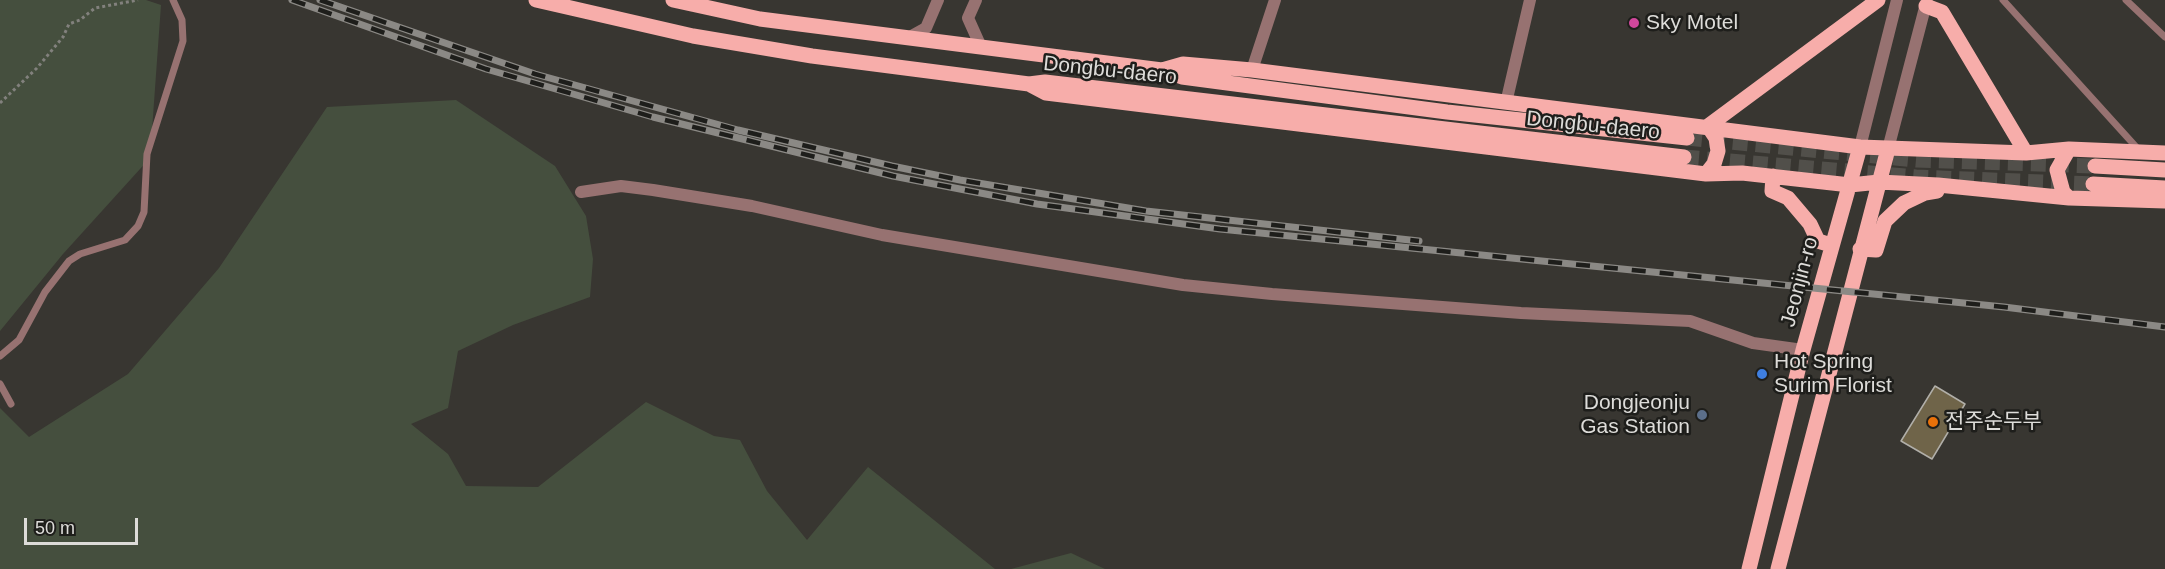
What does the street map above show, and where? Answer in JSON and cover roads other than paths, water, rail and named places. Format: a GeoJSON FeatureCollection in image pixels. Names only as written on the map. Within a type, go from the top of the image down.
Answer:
{"type":"FeatureCollection","features":[{"type":"Feature","properties":{"kind":"main road","name":"Dongbu-daero"},"geometry":{"type":"LineString","coordinates":[[536,0],[693,36],[812,56],[1029,84],[1045,82],[1684,157]]}},
{"type":"Feature","properties":{"kind":"main road","name":"Dongbu-daero"},"geometry":{"type":"LineString","coordinates":[[673,0],[760,19],[1162,70],[1182,77],[1447,112],[1687,138]]}},
{"type":"Feature","properties":{"kind":"main road"},"geometry":{"type":"LineString","coordinates":[[1706,174],[1714,164],[1718,151],[1716,138],[1708,126],[1878,0]]}},
{"type":"Feature","properties":{"kind":"main road"},"geometry":{"type":"LineString","coordinates":[[1926,3],[1942,12],[2026,153]]}},
{"type":"Feature","properties":{"kind":"main road","name":"Dongbu-daero"},"geometry":{"type":"LineString","coordinates":[[1162,70],[1183,64],[1252,70],[1860,147],[2026,153],[2069,149],[2165,153]]}},
{"type":"Feature","properties":{"kind":"main road"},"geometry":{"type":"LineString","coordinates":[[1029,84],[1046,93],[1706,174],[1773,176],[1850,185],[1879,182],[1938,185],[2069,198],[2165,201]]}},
{"type":"Feature","properties":{"kind":"main road","name":"Jeonjin-ro"},"geometry":{"type":"LineString","coordinates":[[1749,569],[1803,350],[1860,147]]}},
{"type":"Feature","properties":{"kind":"main road"},"geometry":{"type":"LineString","coordinates":[[1778,569],[1888,149]]}},
{"type":"Feature","properties":{"kind":"main road"},"geometry":{"type":"LineString","coordinates":[[2069,149],[2056,170],[2063,192],[2069,198]]}},
{"type":"Feature","properties":{"kind":"main road"},"geometry":{"type":"LineString","coordinates":[[2095,166],[2165,170]]}},
{"type":"Feature","properties":{"kind":"main road"},"geometry":{"type":"LineString","coordinates":[[1773,176],[1772,191],[1788,198],[1810,224],[1818,241],[1831,245]]}},
{"type":"Feature","properties":{"kind":"main road"},"geometry":{"type":"LineString","coordinates":[[2093,184],[2165,188]]}},
{"type":"Feature","properties":{"kind":"main road"},"geometry":{"type":"LineString","coordinates":[[1860,249],[1876,250],[1885,221],[1904,203],[1925,193],[1938,191],[1938,185]]}},
{"type":"Feature","properties":{"kind":"street"},"geometry":{"type":"LineString","coordinates":[[908,38],[926,28],[938,0]]}},
{"type":"Feature","properties":{"kind":"street"},"geometry":{"type":"LineString","coordinates":[[976,0],[968,18],[981,47]]}},
{"type":"Feature","properties":{"kind":"street"},"geometry":{"type":"LineString","coordinates":[[1252,70],[1275,0]]}},
{"type":"Feature","properties":{"kind":"street"},"geometry":{"type":"LineString","coordinates":[[1506,103],[1530,0]]}},
{"type":"Feature","properties":{"kind":"street"},"geometry":{"type":"LineString","coordinates":[[1860,147],[1897,0]]}},
{"type":"Feature","properties":{"kind":"street"},"geometry":{"type":"LineString","coordinates":[[1888,149],[1926,3]]}},
{"type":"Feature","properties":{"kind":"street"},"geometry":{"type":"LineString","coordinates":[[581,192],[621,186],[653,190],[752,206],[882,235],[1184,285],[1521,313],[1690,321],[1753,343],[1803,350]]}},
{"type":"Feature","properties":{"kind":"lane"},"geometry":{"type":"LineString","coordinates":[[0,356],[19,340],[45,292],[69,261],[80,254],[126,240],[138,226],[144,212],[147,154],[183,41],[182,20],[173,0]]}},
{"type":"Feature","properties":{"kind":"lane"},"geometry":{"type":"LineString","coordinates":[[2003,0],[2140,151]]}},
{"type":"Feature","properties":{"kind":"lane"},"geometry":{"type":"LineString","coordinates":[[2126,0],[2165,37]]}},
{"type":"Feature","properties":{"kind":"lane"},"geometry":{"type":"LineString","coordinates":[[0,384],[11,404]]}},
{"type":"Feature","properties":{"kind":"tunnel"},"geometry":{"type":"LineString","coordinates":[[1687,138],[1916,160],[2095,166]]}},
{"type":"Feature","properties":{"kind":"tunnel"},"geometry":{"type":"LineString","coordinates":[[1684,157],[1916,177],[2093,184]]}},
{"type":"Feature","properties":{"kind":"railway"},"geometry":{"type":"LineString","coordinates":[[292,0],[486,69],[653,117],[893,176],[1037,204],[1220,229],[2004,307],[2165,327]]}},
{"type":"Feature","properties":{"kind":"railway"},"geometry":{"type":"LineString","coordinates":[[320,0],[535,74],[738,130],[892,166],[960,180],[1146,211],[1419,241]]}},
{"type":"Feature","properties":{"kind":"place","name":"Sky Motel"},"geometry":{"type":"Point","coordinates":[1634,23]}},
{"type":"Feature","properties":{"kind":"place","name":"Hot Spring Surim Florist"},"geometry":{"type":"Point","coordinates":[1762,374]}},
{"type":"Feature","properties":{"kind":"place","name":"Dongjeonju Gas Station"},"geometry":{"type":"Point","coordinates":[1702,415]}},
{"type":"Feature","properties":{"kind":"place","name":"전주순두부"},"geometry":{"type":"Point","coordinates":[1933,422]}}]}
